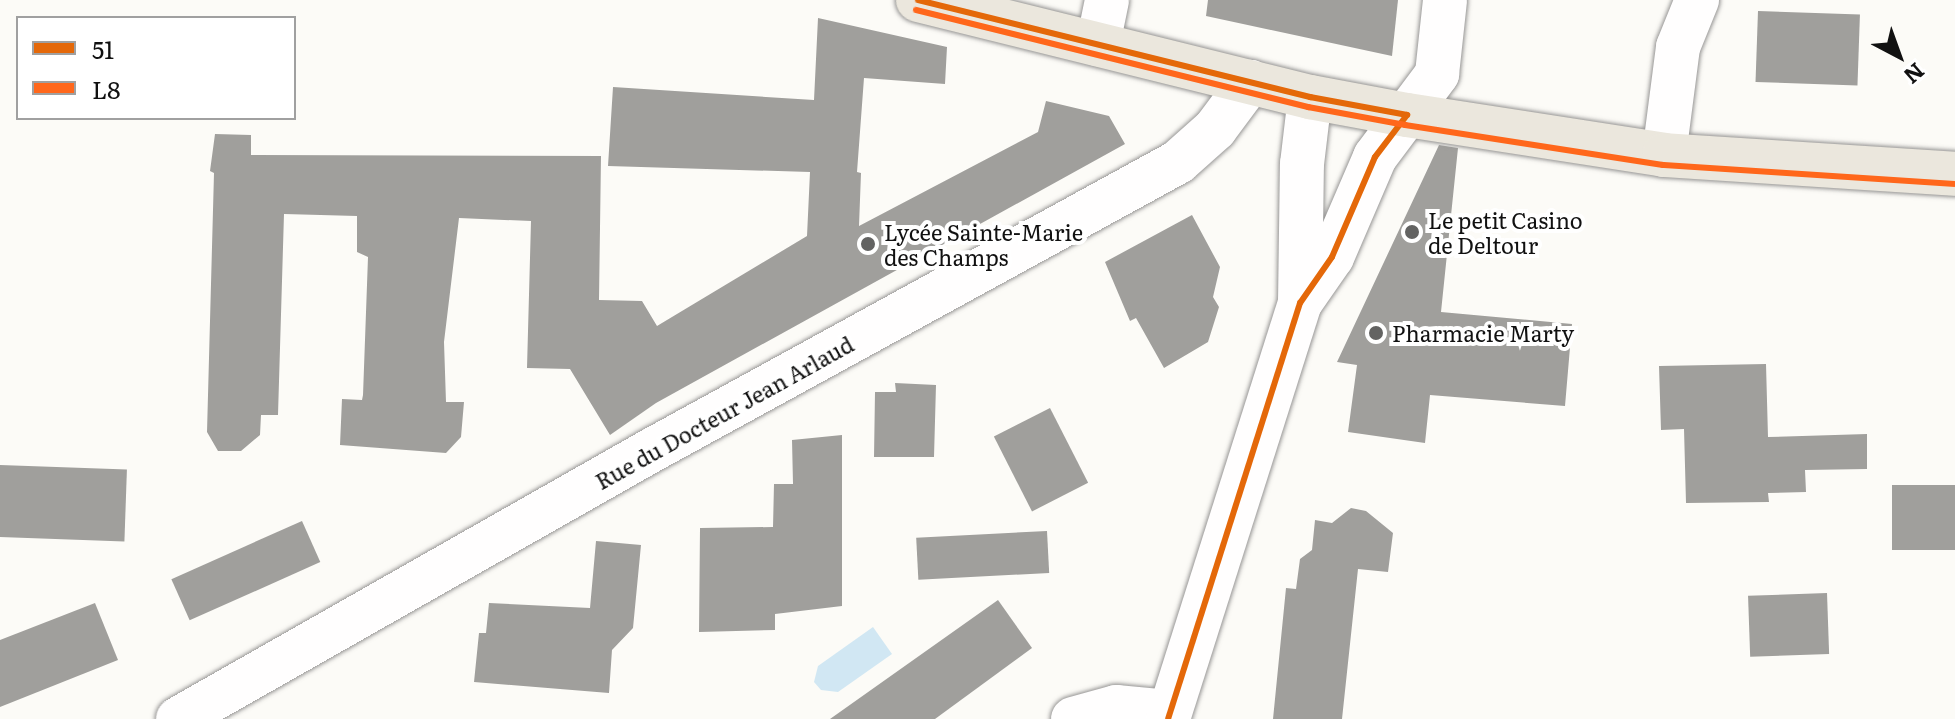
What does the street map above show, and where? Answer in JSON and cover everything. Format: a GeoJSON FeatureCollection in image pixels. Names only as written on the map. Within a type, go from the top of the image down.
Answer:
{"type":"FeatureCollection","features":[{"type":"Feature","properties":{"kind":"main road"},"geometry":{"type":"LineString","coordinates":[[918,0],[1310,97],[1407,115],[1664,155],[1955,174]]}},
{"type":"Feature","properties":{"kind":"street"},"geometry":{"type":"LineString","coordinates":[[1098,44],[1107,0]]}},
{"type":"Feature","properties":{"kind":"street"},"geometry":{"type":"LineString","coordinates":[[1300,303],[1332,257],[1375,157],[1437,74],[1445,0]]}},
{"type":"Feature","properties":{"kind":"street"},"geometry":{"type":"LineString","coordinates":[[1664,155],[1678,47],[1697,0]]}},
{"type":"Feature","properties":{"kind":"street","name":"Rue du Docteur Jean Arlaud"},"geometry":{"type":"LineString","coordinates":[[178,719],[652,450],[1178,162],[1215,129],[1250,82]]}},
{"type":"Feature","properties":{"kind":"street"},"geometry":{"type":"LineString","coordinates":[[1073,719],[1116,707],[1169,716],[1300,303],[1302,164],[1310,97]]}},
{"type":"Feature","properties":{"kind":"water"},"geometry":{"type":"Polygon","coordinates":[[[873,627],[892,654],[838,692],[821,690],[814,682],[818,666],[873,627]]]}},
{"type":"Feature","properties":{"kind":"building"},"geometry":{"type":"Polygon","coordinates":[[[1208,0],[1398,0],[1392,56],[1206,16],[1208,0]]]}},
{"type":"Feature","properties":{"kind":"building"},"geometry":{"type":"Polygon","coordinates":[[[1758,11],[1860,15],[1857,86],[1756,82],[1758,11]]]}},
{"type":"Feature","properties":{"kind":"building","name":"Lycée Sainte-Marie des Champs"},"geometry":{"type":"Polygon","coordinates":[[[818,18],[947,47],[945,84],[864,78],[857,172],[861,173],[859,226],[1038,132],[1046,101],[1109,116],[1125,144],[656,403],[610,435],[570,369],[527,368],[531,221],[459,218],[444,342],[446,402],[464,402],[461,437],[446,453],[340,445],[342,399],[362,400],[363,395],[368,257],[357,252],[357,216],[284,214],[278,415],[261,415],[260,435],[241,451],[218,451],[207,432],[214,173],[210,171],[215,134],[251,135],[251,155],[601,156],[599,300],[642,301],[657,326],[807,236],[810,172],[608,166],[613,87],[814,100],[818,18]]]}},
{"type":"Feature","properties":{"kind":"building"},"geometry":{"type":"Polygon","coordinates":[[[1439,145],[1458,148],[1441,312],[1572,324],[1565,406],[1430,395],[1425,443],[1348,432],[1357,365],[1337,362],[1439,145]]]}},
{"type":"Feature","properties":{"kind":"building"},"geometry":{"type":"Polygon","coordinates":[[[1192,215],[1220,267],[1213,297],[1219,307],[1208,342],[1164,368],[1136,318],[1130,321],[1105,262],[1192,215]]]}},
{"type":"Feature","properties":{"kind":"building"},"geometry":{"type":"Polygon","coordinates":[[[1766,364],[1768,437],[1867,434],[1867,469],[1805,470],[1806,492],[1768,493],[1769,502],[1686,503],[1684,429],[1661,430],[1659,366],[1766,364]]]}},
{"type":"Feature","properties":{"kind":"building"},"geometry":{"type":"Polygon","coordinates":[[[895,383],[936,385],[934,457],[874,457],[875,392],[896,392],[895,383]]]}},
{"type":"Feature","properties":{"kind":"building"},"geometry":{"type":"Polygon","coordinates":[[[1050,408],[1088,483],[1032,511],[994,437],[1050,408]]]}},
{"type":"Feature","properties":{"kind":"building"},"geometry":{"type":"Polygon","coordinates":[[[842,435],[842,606],[775,614],[775,630],[699,632],[700,528],[773,527],[774,484],[793,484],[792,440],[842,435]]]}},
{"type":"Feature","properties":{"kind":"building"},"geometry":{"type":"Polygon","coordinates":[[[0,465],[127,469],[124,541],[0,537],[0,465]]]}},
{"type":"Feature","properties":{"kind":"building"},"geometry":{"type":"Polygon","coordinates":[[[1892,485],[1955,485],[1955,550],[1892,550],[1892,485]]]}},
{"type":"Feature","properties":{"kind":"building"},"geometry":{"type":"Polygon","coordinates":[[[1351,508],[1366,511],[1393,533],[1388,572],[1358,569],[1342,719],[1273,719],[1286,588],[1296,589],[1300,559],[1312,550],[1315,520],[1332,523],[1351,508]]]}},
{"type":"Feature","properties":{"kind":"building"},"geometry":{"type":"Polygon","coordinates":[[[302,521],[320,562],[190,620],[171,579],[302,521]]]}},
{"type":"Feature","properties":{"kind":"building"},"geometry":{"type":"Polygon","coordinates":[[[1047,531],[1049,573],[918,580],[916,538],[1047,531]]]}},
{"type":"Feature","properties":{"kind":"building"},"geometry":{"type":"Polygon","coordinates":[[[596,541],[641,545],[633,628],[612,650],[609,693],[474,682],[479,633],[486,633],[489,603],[590,608],[596,541]]]}},
{"type":"Feature","properties":{"kind":"building"},"geometry":{"type":"Polygon","coordinates":[[[1827,593],[1829,654],[1750,657],[1748,596],[1827,593]]]}},
{"type":"Feature","properties":{"kind":"building"},"geometry":{"type":"Polygon","coordinates":[[[998,600],[1032,648],[935,719],[830,719],[998,600]]]}},
{"type":"Feature","properties":{"kind":"building"},"geometry":{"type":"Polygon","coordinates":[[[95,603],[118,660],[0,707],[0,640],[95,603]]]}},
{"type":"Feature","properties":{"kind":"transit line","name":"51"},"geometry":{"type":"LineString","coordinates":[[918,0],[1310,97],[1407,115],[1375,157],[1332,257],[1300,303],[1168,719]]}},
{"type":"Feature","properties":{"kind":"transit line","name":"L8"},"geometry":{"type":"LineString","coordinates":[[916,10],[1308,107],[1405,125],[1663,165],[1954,184]]}},
{"type":"Feature","properties":{"kind":"place","name":"Le petit Casino de Deltour"},"geometry":{"type":"Point","coordinates":[1412,232]}},
{"type":"Feature","properties":{"kind":"place","name":"Lycée Sainte-Marie des Champs"},"geometry":{"type":"Point","coordinates":[868,244]}},
{"type":"Feature","properties":{"kind":"place","name":"Pharmacie Marty"},"geometry":{"type":"Point","coordinates":[1376,333]}}]}
